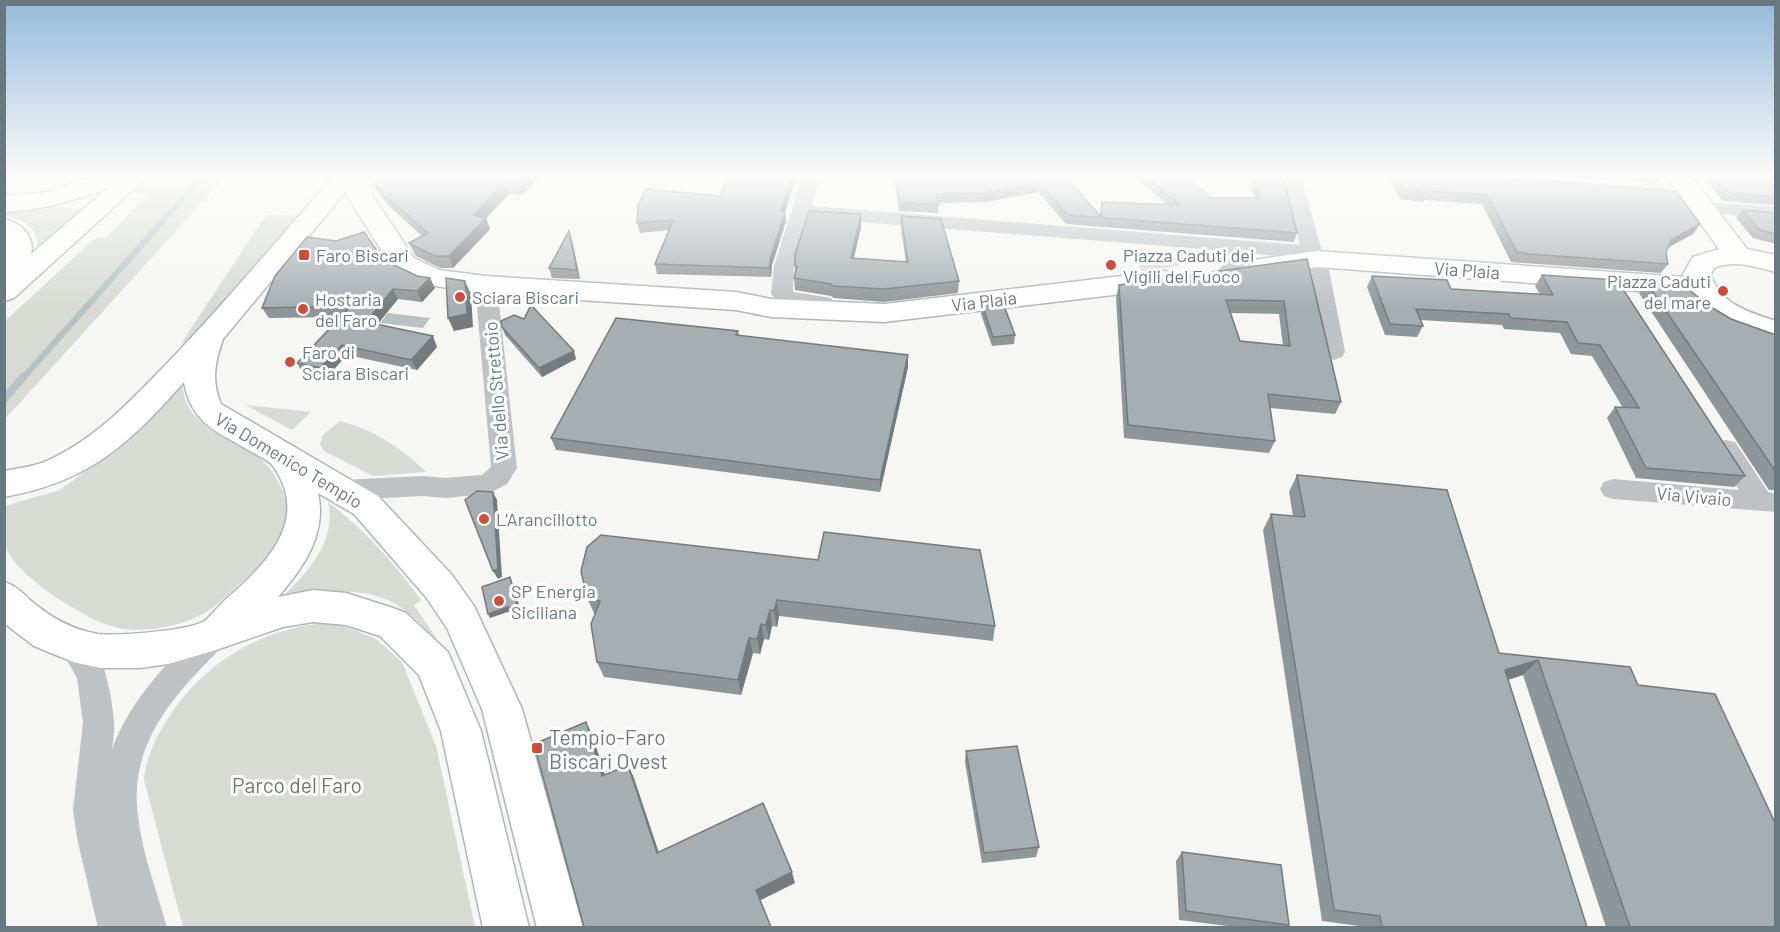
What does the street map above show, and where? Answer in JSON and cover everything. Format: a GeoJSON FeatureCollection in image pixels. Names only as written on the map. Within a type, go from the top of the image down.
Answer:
{"type":"FeatureCollection","features":[{"type":"Feature","properties":{"kind":"main road"},"geometry":{"type":"LineString","coordinates":[[4,292],[85,220]]}},
{"type":"Feature","properties":{"kind":"main road","name":"Via Domenico Tempio"},"geometry":{"type":"LineString","coordinates":[[309,220],[210,336],[199,364],[198,386],[209,411],[366,505],[439,586],[461,617],[502,709],[560,927]]}},
{"type":"Feature","properties":{"kind":"main road","name":"Via Plaia"},"geometry":{"type":"LineString","coordinates":[[376,220],[404,264],[433,278],[486,285],[736,301],[771,308],[884,313],[1211,267],[1314,255],[1623,291],[1666,285],[1700,287]]}},
{"type":"Feature","properties":{"kind":"main road"},"geometry":{"type":"LineString","coordinates":[[1710,220],[1739,257]]}},
{"type":"Feature","properties":{"kind":"main road"},"geometry":{"type":"LineString","coordinates":[[4,226],[15,233],[20,243],[18,255],[4,277]]}},
{"type":"Feature","properties":{"kind":"main road"},"geometry":{"type":"LineString","coordinates":[[1776,264],[1739,257],[1718,257],[1703,263],[1697,273],[1700,287],[1715,303],[1732,314],[1776,331]]}},
{"type":"Feature","properties":{"kind":"main road"},"geometry":{"type":"LineString","coordinates":[[4,484],[38,477],[62,468],[93,450],[129,421],[210,336]]}},
{"type":"Feature","properties":{"kind":"main road"},"geometry":{"type":"LineString","coordinates":[[216,634],[284,565],[303,532],[302,495],[285,457]]}},
{"type":"Feature","properties":{"kind":"main road"},"geometry":{"type":"LineString","coordinates":[[4,597],[17,611],[48,634],[73,645],[100,651],[140,651],[216,634],[283,610],[313,606],[346,609],[393,624],[434,664],[461,731],[506,927]]}},
{"type":"Feature","properties":{"kind":"street"},"geometry":{"type":"LineString","coordinates":[[736,301],[766,296],[784,266],[797,220]]}},
{"type":"Feature","properties":{"kind":"street"},"geometry":{"type":"LineString","coordinates":[[915,220],[1126,238],[1211,267]]}},
{"type":"Feature","properties":{"kind":"street"},"geometry":{"type":"LineString","coordinates":[[1304,220],[1314,255],[1334,352]]}},
{"type":"Feature","properties":{"kind":"street"},"geometry":{"type":"LineString","coordinates":[[784,266],[784,298],[839,304],[855,312]]}},
{"type":"Feature","properties":{"kind":"street","name":"Via dello Strettoio"},"geometry":{"type":"LineString","coordinates":[[445,488],[488,484],[498,477],[504,468],[486,285]]}},
{"type":"Feature","properties":{"kind":"street"},"geometry":{"type":"LineString","coordinates":[[1714,431],[1768,502]]}},
{"type":"Feature","properties":{"kind":"street"},"geometry":{"type":"LineString","coordinates":[[342,490],[423,486],[445,488]]}},
{"type":"Feature","properties":{"kind":"street"},"geometry":{"type":"LineString","coordinates":[[384,523],[394,505],[405,499],[445,488]]}},
{"type":"Feature","properties":{"kind":"street","name":"Via Vivaio"},"geometry":{"type":"LineString","coordinates":[[1613,489],[1768,502]]}},
{"type":"Feature","properties":{"kind":"street"},"geometry":{"type":"LineString","coordinates":[[149,927],[121,814],[121,779],[130,739],[150,704],[185,663],[216,634]]}},
{"type":"Feature","properties":{"kind":"street"},"geometry":{"type":"LineString","coordinates":[[73,645],[85,660],[92,678],[99,723],[90,810],[94,838],[116,927]]}},
{"type":"Feature","properties":{"kind":"green space"},"geometry":{"type":"Polygon","coordinates":[[[20,220],[69,220],[38,247],[32,229],[20,220]]]}},
{"type":"Feature","properties":{"kind":"green space"},"geometry":{"type":"Polygon","coordinates":[[[123,220],[185,220],[5,419],[5,321],[92,241],[98,237],[106,238],[123,220]]]}},
{"type":"Feature","properties":{"kind":"green space"},"geometry":{"type":"Polygon","coordinates":[[[262,220],[295,220],[187,344],[183,344],[184,339],[262,220]]]}},
{"type":"Feature","properties":{"kind":"green space"},"geometry":{"type":"Polygon","coordinates":[[[1134,252],[1212,258],[1214,259],[1142,272],[1134,252]]]}},
{"type":"Feature","properties":{"kind":"green space"},"geometry":{"type":"Polygon","coordinates":[[[181,377],[186,402],[194,415],[208,427],[251,451],[274,474],[287,506],[286,529],[278,546],[262,564],[211,609],[201,615],[179,624],[154,629],[129,630],[110,626],[87,616],[57,598],[34,581],[12,558],[5,543],[5,506],[60,490],[100,460],[181,377]]]}},
{"type":"Feature","properties":{"kind":"green space"},"geometry":{"type":"Polygon","coordinates":[[[245,405],[311,412],[292,430],[245,405]]]}},
{"type":"Feature","properties":{"kind":"green space"},"geometry":{"type":"Polygon","coordinates":[[[340,421],[386,440],[426,472],[373,476],[324,451],[320,444],[323,435],[340,421]]]}},
{"type":"Feature","properties":{"kind":"green space"},"geometry":{"type":"Polygon","coordinates":[[[328,502],[367,536],[400,573],[421,600],[414,605],[438,641],[403,609],[374,595],[358,592],[325,592],[278,601],[317,558],[328,531],[330,517],[328,502]]]}},
{"type":"Feature","properties":{"kind":"green space","name":"Parco del Faro"},"geometry":{"type":"Polygon","coordinates":[[[326,623],[347,627],[376,639],[402,662],[436,746],[475,927],[183,927],[144,780],[149,755],[156,739],[183,698],[217,665],[257,641],[279,632],[326,623]]]}},
{"type":"Feature","properties":{"kind":"shaded area"},"geometry":{"type":"Polygon","coordinates":[[[388,313],[430,318],[423,328],[380,323],[388,313]]]}},
{"type":"Feature","properties":{"kind":"building"},"geometry":{"type":"Polygon","coordinates":[[[414,220],[484,220],[449,256],[435,256],[409,243],[428,233],[414,220]]]}},
{"type":"Feature","properties":{"kind":"building"},"geometry":{"type":"Polygon","coordinates":[[[637,220],[667,220],[637,223],[637,220]]]}},
{"type":"Feature","properties":{"kind":"building"},"geometry":{"type":"Polygon","coordinates":[[[673,220],[782,220],[769,268],[655,264],[673,220]]]}},
{"type":"Feature","properties":{"kind":"building"},"geometry":{"type":"Polygon","coordinates":[[[806,220],[860,220],[851,258],[908,262],[902,220],[941,220],[959,281],[884,289],[833,286],[794,278],[797,266],[795,266],[795,254],[806,220]]]}},
{"type":"Feature","properties":{"kind":"building"},"geometry":{"type":"Polygon","coordinates":[[[1138,220],[1294,220],[1297,233],[1138,220]]]}},
{"type":"Feature","properties":{"kind":"building"},"geometry":{"type":"Polygon","coordinates":[[[1500,220],[1697,220],[1700,224],[1671,240],[1666,253],[1668,264],[1517,252],[1500,220]]]}},
{"type":"Feature","properties":{"kind":"building"},"geometry":{"type":"Polygon","coordinates":[[[1751,220],[1776,220],[1776,234],[1760,230],[1751,220]]]}},
{"type":"Feature","properties":{"kind":"building"},"geometry":{"type":"Polygon","coordinates":[[[569,231],[577,270],[549,268],[569,231]]]}},
{"type":"Feature","properties":{"kind":"building"},"geometry":{"type":"Polygon","coordinates":[[[364,232],[382,258],[384,257],[388,262],[417,276],[430,278],[417,291],[393,289],[366,322],[433,336],[411,360],[342,345],[320,368],[297,363],[351,306],[262,308],[275,276],[307,237],[336,241],[364,232]]]}},
{"type":"Feature","properties":{"kind":"building"},"geometry":{"type":"Polygon","coordinates":[[[1307,259],[1341,402],[1268,394],[1275,441],[1128,425],[1119,285],[1307,259]],[[1226,300],[1240,341],[1290,346],[1284,301],[1226,300]]]}},
{"type":"Feature","properties":{"kind":"building"},"geometry":{"type":"Polygon","coordinates":[[[1542,275],[1617,280],[1745,476],[1646,468],[1615,407],[1639,408],[1600,345],[1578,343],[1567,322],[1511,318],[1509,314],[1416,309],[1423,326],[1390,324],[1372,276],[1447,280],[1451,289],[1553,295],[1542,275]]]}},
{"type":"Feature","properties":{"kind":"building"},"geometry":{"type":"Polygon","coordinates":[[[446,278],[465,281],[467,314],[448,318],[446,278]]]}},
{"type":"Feature","properties":{"kind":"building"},"geometry":{"type":"Polygon","coordinates":[[[1647,283],[1684,286],[1731,319],[1776,335],[1776,472],[1647,283]]]}},
{"type":"Feature","properties":{"kind":"building"},"geometry":{"type":"Polygon","coordinates":[[[1003,303],[1015,335],[993,337],[982,305],[1003,303]]]}},
{"type":"Feature","properties":{"kind":"building"},"geometry":{"type":"Polygon","coordinates":[[[531,305],[574,351],[539,368],[502,327],[501,321],[514,315],[524,319],[531,305]]]}},
{"type":"Feature","properties":{"kind":"building"},"geometry":{"type":"Polygon","coordinates":[[[616,318],[738,331],[736,335],[908,355],[880,480],[551,438],[616,318]]]}},
{"type":"Feature","properties":{"kind":"building"},"geometry":{"type":"Polygon","coordinates":[[[1297,475],[1447,490],[1499,653],[1630,667],[1638,685],[1715,694],[1776,825],[1776,927],[1630,927],[1538,660],[1505,670],[1587,927],[1382,927],[1380,916],[1334,910],[1271,514],[1305,517],[1297,475]]]}},
{"type":"Feature","properties":{"kind":"building"},"geometry":{"type":"Polygon","coordinates":[[[477,491],[493,492],[498,569],[493,571],[465,500],[477,491]]]}},
{"type":"Feature","properties":{"kind":"building"},"geometry":{"type":"Polygon","coordinates":[[[824,532],[980,550],[995,626],[777,600],[774,611],[770,610],[766,625],[761,624],[757,639],[749,638],[738,680],[597,662],[591,624],[600,601],[587,598],[581,571],[587,547],[601,535],[818,560],[824,532]]]}},
{"type":"Feature","properties":{"kind":"building"},"geometry":{"type":"Polygon","coordinates":[[[510,577],[517,604],[488,614],[482,587],[510,577]]]}},
{"type":"Feature","properties":{"kind":"building"},"geometry":{"type":"Polygon","coordinates":[[[586,722],[602,776],[628,765],[657,853],[763,803],[792,872],[756,890],[771,927],[584,927],[534,744],[586,722]]]}},
{"type":"Feature","properties":{"kind":"building"},"geometry":{"type":"Polygon","coordinates":[[[1017,746],[1039,847],[984,853],[966,751],[1017,746]]]}},
{"type":"Feature","properties":{"kind":"building"},"geometry":{"type":"Polygon","coordinates":[[[1182,852],[1281,865],[1289,925],[1186,911],[1182,852]]]}},
{"type":"Feature","properties":{"kind":"waterway"},"geometry":{"type":"LineString","coordinates":[[23,378],[163,220]]}},
{"type":"Feature","properties":{"kind":"waterway"},"geometry":{"type":"LineString","coordinates":[[4,399],[24,376]]}},
{"type":"Feature","properties":{"kind":"place","name":"Faro Biscari"},"geometry":{"type":"Point","coordinates":[304,255]}},
{"type":"Feature","properties":{"kind":"place","name":"Piazza Caduti dei Vigili del Fuoco"},"geometry":{"type":"Point","coordinates":[1111,265]}},
{"type":"Feature","properties":{"kind":"place","name":"Piazza Caduti del mare"},"geometry":{"type":"Point","coordinates":[1723,291]}},
{"type":"Feature","properties":{"kind":"place","name":"Sciara Biscari"},"geometry":{"type":"Point","coordinates":[460,297]}},
{"type":"Feature","properties":{"kind":"place","name":"Hostaria del Faro"},"geometry":{"type":"Point","coordinates":[303,309]}},
{"type":"Feature","properties":{"kind":"place","name":"Faro di Sciara Biscari"},"geometry":{"type":"Point","coordinates":[290,362]}},
{"type":"Feature","properties":{"kind":"place","name":"L'Arancillotto"},"geometry":{"type":"Point","coordinates":[484,519]}},
{"type":"Feature","properties":{"kind":"place","name":"SP Energia Siciliana"},"geometry":{"type":"Point","coordinates":[499,601]}},
{"type":"Feature","properties":{"kind":"place","name":"Tempio-Faro Biscari Ovest"},"geometry":{"type":"Point","coordinates":[537,748]}}]}
